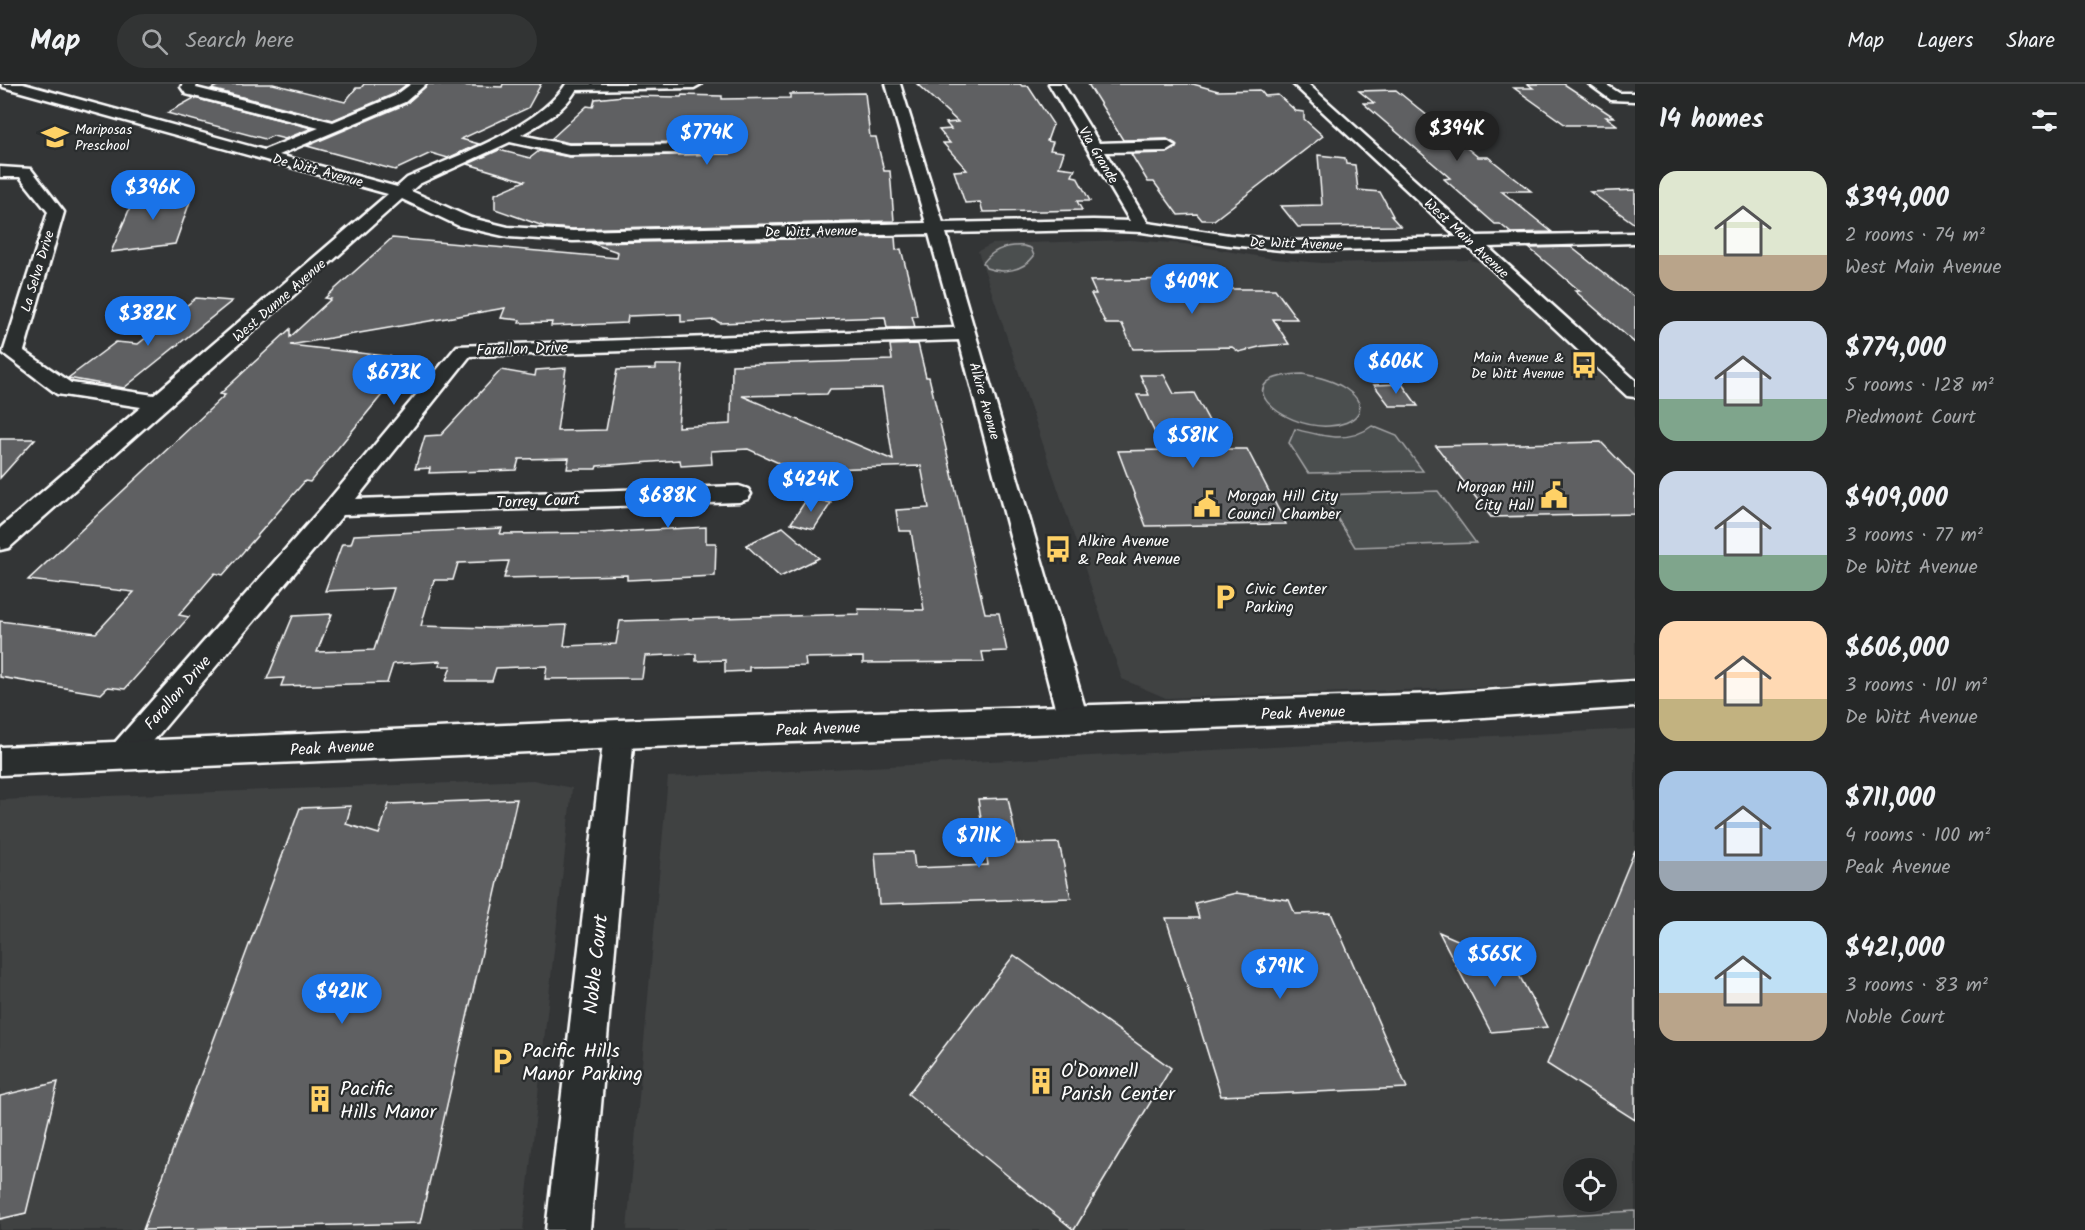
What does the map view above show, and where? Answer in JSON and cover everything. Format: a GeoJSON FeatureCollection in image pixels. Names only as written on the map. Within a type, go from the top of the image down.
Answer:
{"type":"FeatureCollection","features":[{"type":"Feature","properties":{"kind":"street","name":"De Witt Avenue"},"geometry":{"type":"LineString","coordinates":[[9,84],[401,193],[465,222],[508,232],[573,236],[1093,225],[1142,226],[1229,240],[1292,246],[1635,238]]}},
{"type":"Feature","properties":{"kind":"street"},"geometry":{"type":"LineString","coordinates":[[190,84],[188,87],[191,91],[334,127]]}},
{"type":"Feature","properties":{"kind":"street"},"geometry":{"type":"LineString","coordinates":[[265,155],[400,99],[419,84]]}},
{"type":"Feature","properties":{"kind":"street"},"geometry":{"type":"LineString","coordinates":[[573,85],[694,84]]}},
{"type":"Feature","properties":{"kind":"street","name":"Alkire Avenue"},"geometry":{"type":"LineString","coordinates":[[892,84],[967,334],[1073,719]]}},
{"type":"Feature","properties":{"kind":"street","name":"Via Grande"},"geometry":{"type":"LineString","coordinates":[[1056,84],[1142,226]]}},
{"type":"Feature","properties":{"kind":"street","name":"West Main Avenue"},"geometry":{"type":"LineString","coordinates":[[1300,84],[1635,391]]}},
{"type":"Feature","properties":{"kind":"street"},"geometry":{"type":"LineString","coordinates":[[1596,84],[1635,109]]}},
{"type":"Feature","properties":{"kind":"street","name":"West Dunne Avenue"},"geometry":{"type":"LineString","coordinates":[[0,543],[413,181],[508,137],[549,113],[563,100],[573,85]]}},
{"type":"Feature","properties":{"kind":"street"},"geometry":{"type":"LineString","coordinates":[[1616,97],[1635,97]]}},
{"type":"Feature","properties":{"kind":"street"},"geometry":{"type":"LineString","coordinates":[[508,137],[569,150],[727,149]]}},
{"type":"Feature","properties":{"kind":"street"},"geometry":{"type":"LineString","coordinates":[[1095,148],[1167,146]]}},
{"type":"Feature","properties":{"kind":"street","name":"La Selva Drive"},"geometry":{"type":"LineString","coordinates":[[0,172],[25,172],[56,212],[13,353],[65,389],[161,402]]}},
{"type":"Feature","properties":{"kind":"street","name":"Farallon Drive"},"geometry":{"type":"LineString","coordinates":[[122,756],[336,507],[465,350],[967,334]]}},
{"type":"Feature","properties":{"kind":"street","name":"Torrey Court"},"geometry":{"type":"LineString","coordinates":[[336,507],[739,494]]}},
{"type":"Feature","properties":{"kind":"street","name":"Peak Avenue"},"geometry":{"type":"LineString","coordinates":[[0,761],[619,734],[1439,707],[1635,694]]}},
{"type":"Feature","properties":{"kind":"street","name":"Noble Court"},"geometry":{"type":"LineString","coordinates":[[568,1230],[619,734]]}},
{"type":"Feature","properties":{"kind":"shaded area"},"geometry":{"type":"Polygon","coordinates":[[[1130,240],[1185,244],[1274,259],[1322,263],[1470,260],[1498,267],[1635,393],[1635,682],[1166,698],[1122,679],[978,251],[992,244],[1130,240]]]}},
{"type":"Feature","properties":{"kind":"shaded area"},"geometry":{"type":"Polygon","coordinates":[[[1024,246],[1031,248],[1034,256],[1018,268],[999,271],[986,268],[983,263],[991,254],[1001,249],[1024,246]]]}},
{"type":"Feature","properties":{"kind":"shaded area"},"geometry":{"type":"Polygon","coordinates":[[[1303,374],[1331,381],[1354,396],[1360,409],[1353,419],[1338,425],[1310,425],[1278,411],[1267,402],[1263,392],[1266,383],[1279,377],[1303,374]]]}},
{"type":"Feature","properties":{"kind":"shaded area"},"geometry":{"type":"Polygon","coordinates":[[[1372,426],[1397,436],[1423,471],[1308,473],[1289,443],[1295,429],[1325,436],[1344,437],[1363,432],[1372,426]]]}},
{"type":"Feature","properties":{"kind":"shaded area"},"geometry":{"type":"Polygon","coordinates":[[[1438,491],[1476,543],[1355,547],[1323,495],[1438,491]]]}},
{"type":"Feature","properties":{"kind":"shaded area"},"geometry":{"type":"Polygon","coordinates":[[[1635,729],[1635,1230],[627,1230],[668,777],[1635,729]]]}},
{"type":"Feature","properties":{"kind":"shaded area"},"geometry":{"type":"Polygon","coordinates":[[[533,780],[572,788],[523,1230],[328,1230],[329,1223],[244,1230],[0,1230],[0,800],[533,780]]]}},
{"type":"Feature","properties":{"kind":"shaded area"},"geometry":{"type":"Polygon","coordinates":[[[1635,1211],[1635,1230],[1320,1230],[1635,1211]]]}},
{"type":"Feature","properties":{"kind":"building"},"geometry":{"type":"Polygon","coordinates":[[[221,84],[273,84],[345,102],[356,88],[361,88],[364,84],[407,84],[394,94],[333,120],[211,89],[221,84]]]}},
{"type":"Feature","properties":{"kind":"building"},"geometry":{"type":"Polygon","coordinates":[[[428,84],[502,87],[503,84],[541,84],[528,108],[461,139],[479,144],[448,158],[431,153],[395,170],[307,146],[406,104],[428,84]]]}},
{"type":"Feature","properties":{"kind":"building"},"geometry":{"type":"Polygon","coordinates":[[[917,84],[1020,84],[1028,86],[1053,124],[1047,141],[1053,142],[1050,150],[1064,152],[1059,167],[1075,169],[1072,176],[1077,177],[1090,201],[1077,201],[1082,210],[983,212],[980,202],[965,203],[954,171],[967,170],[943,143],[950,143],[939,130],[951,129],[946,123],[958,122],[917,84]]]}},
{"type":"Feature","properties":{"kind":"building"},"geometry":{"type":"Polygon","coordinates":[[[1088,84],[1193,84],[1218,91],[1260,90],[1265,96],[1278,95],[1296,111],[1304,112],[1304,119],[1323,136],[1214,220],[1202,220],[1197,214],[1178,215],[1154,182],[1148,182],[1131,154],[1167,153],[1176,148],[1176,144],[1167,139],[1123,140],[1088,84]]]}},
{"type":"Feature","properties":{"kind":"building"},"geometry":{"type":"Polygon","coordinates":[[[1528,84],[1564,84],[1614,117],[1606,117],[1617,125],[1566,125],[1514,88],[1533,88],[1528,84]]]}},
{"type":"Feature","properties":{"kind":"building"},"geometry":{"type":"Polygon","coordinates":[[[1396,90],[1478,157],[1488,157],[1531,191],[1501,191],[1552,232],[1511,233],[1500,224],[1495,224],[1444,179],[1450,178],[1363,103],[1374,103],[1359,91],[1396,90]]]}},
{"type":"Feature","properties":{"kind":"building"},"geometry":{"type":"Polygon","coordinates":[[[865,93],[870,137],[876,137],[884,171],[890,171],[894,221],[573,229],[546,227],[495,209],[495,194],[525,181],[468,164],[499,150],[530,158],[539,151],[569,157],[732,154],[737,149],[727,142],[569,143],[551,139],[587,106],[593,107],[595,99],[623,96],[681,97],[682,95],[722,96],[722,99],[790,98],[790,94],[865,93]]]}},
{"type":"Feature","properties":{"kind":"building"},"geometry":{"type":"Polygon","coordinates":[[[194,98],[312,128],[285,139],[273,136],[265,139],[167,113],[194,98]]]}},
{"type":"Feature","properties":{"kind":"building"},"geometry":{"type":"Polygon","coordinates":[[[1318,155],[1345,158],[1346,164],[1355,165],[1358,190],[1380,192],[1393,216],[1391,216],[1400,226],[1298,227],[1281,206],[1322,205],[1318,155]]]}},
{"type":"Feature","properties":{"kind":"building"},"geometry":{"type":"Polygon","coordinates":[[[194,190],[175,244],[111,252],[135,196],[194,190]]]}},
{"type":"Feature","properties":{"kind":"building"},"geometry":{"type":"Polygon","coordinates":[[[1635,190],[1635,224],[1590,192],[1635,190]]]}},
{"type":"Feature","properties":{"kind":"building"},"geometry":{"type":"Polygon","coordinates":[[[895,237],[896,250],[901,249],[914,299],[917,316],[912,316],[915,327],[887,328],[885,317],[720,323],[715,320],[681,322],[681,314],[628,316],[627,323],[551,326],[552,322],[519,323],[520,320],[501,318],[505,308],[290,345],[404,358],[376,389],[386,390],[310,482],[305,481],[223,575],[215,573],[179,615],[189,617],[125,689],[108,687],[101,694],[0,677],[0,621],[96,633],[134,592],[28,580],[225,395],[220,394],[290,329],[290,337],[331,299],[325,298],[392,238],[617,258],[618,252],[591,243],[895,237]]]}},
{"type":"Feature","properties":{"kind":"building"},"geometry":{"type":"Polygon","coordinates":[[[1571,247],[1635,298],[1635,343],[1575,291],[1580,291],[1529,248],[1571,247]]]}},
{"type":"Feature","properties":{"kind":"building"},"geometry":{"type":"Polygon","coordinates":[[[1174,279],[1179,289],[1275,289],[1297,319],[1273,319],[1289,344],[1263,346],[1239,352],[1232,347],[1133,349],[1122,324],[1106,324],[1091,294],[1096,294],[1090,281],[1174,279]]]}},
{"type":"Feature","properties":{"kind":"building"},"geometry":{"type":"Polygon","coordinates":[[[196,298],[232,301],[124,388],[68,378],[116,342],[138,344],[196,298]]]}},
{"type":"Feature","properties":{"kind":"building"},"geometry":{"type":"Polygon","coordinates":[[[918,344],[926,377],[929,377],[985,613],[999,613],[1007,651],[982,652],[984,662],[863,663],[863,657],[805,658],[806,666],[749,667],[749,671],[725,672],[725,660],[696,661],[696,654],[645,656],[642,678],[545,679],[547,666],[496,668],[492,681],[446,681],[451,666],[439,666],[441,661],[393,664],[387,683],[281,686],[284,678],[267,679],[293,616],[332,614],[317,652],[374,650],[394,588],[325,591],[342,544],[351,544],[354,535],[502,528],[500,534],[596,533],[706,527],[706,543],[716,543],[715,576],[627,580],[627,575],[504,578],[509,561],[458,563],[453,580],[434,580],[421,626],[491,628],[567,625],[564,646],[616,644],[620,621],[859,614],[858,609],[924,610],[911,531],[899,531],[896,510],[929,508],[921,466],[794,470],[748,449],[711,451],[712,464],[681,466],[680,460],[597,466],[596,469],[567,469],[569,458],[519,459],[516,470],[429,473],[430,468],[415,469],[425,436],[441,435],[501,370],[535,376],[536,370],[566,368],[557,431],[606,430],[617,370],[656,369],[656,365],[683,365],[678,427],[731,424],[732,365],[892,360],[890,345],[918,344]],[[882,388],[830,389],[827,394],[742,396],[893,460],[882,388]]]}},
{"type":"Feature","properties":{"kind":"building","name":"Morgan Hill City Council Chamber"},"geometry":{"type":"Polygon","coordinates":[[[1140,375],[1164,375],[1174,394],[1194,393],[1224,449],[1247,449],[1286,524],[1146,526],[1118,451],[1163,450],[1137,395],[1149,395],[1140,375]]]}},
{"type":"Feature","properties":{"kind":"building"},"geometry":{"type":"Polygon","coordinates":[[[1402,384],[1418,406],[1390,406],[1374,385],[1402,384]]]}},
{"type":"Feature","properties":{"kind":"building"},"geometry":{"type":"Polygon","coordinates":[[[0,439],[35,439],[0,478],[0,439]]]}},
{"type":"Feature","properties":{"kind":"building","name":"Morgan Hill City Hall"},"geometry":{"type":"Polygon","coordinates":[[[1601,442],[1635,477],[1635,514],[1491,517],[1436,446],[1601,442]]]}},
{"type":"Feature","properties":{"kind":"building"},"geometry":{"type":"Polygon","coordinates":[[[808,497],[831,503],[814,529],[791,523],[808,497]]]}},
{"type":"Feature","properties":{"kind":"building"},"geometry":{"type":"Polygon","coordinates":[[[783,527],[819,558],[780,577],[746,545],[783,527]]]}},
{"type":"Feature","properties":{"kind":"building"},"geometry":{"type":"Polygon","coordinates":[[[1008,798],[1017,844],[1059,843],[1071,898],[879,904],[875,853],[913,852],[915,868],[988,865],[978,799],[1008,798]]]}},
{"type":"Feature","properties":{"kind":"building","name":"Pacific Hills Manor"},"geometry":{"type":"Polygon","coordinates":[[[517,799],[420,1223],[143,1230],[300,808],[351,806],[346,824],[379,834],[389,804],[517,799]]]}},
{"type":"Feature","properties":{"kind":"building"},"geometry":{"type":"Polygon","coordinates":[[[1635,850],[1635,1120],[1547,1064],[1635,850]]]}},
{"type":"Feature","properties":{"kind":"building"},"geometry":{"type":"Polygon","coordinates":[[[1236,893],[1289,900],[1295,914],[1331,913],[1407,1088],[1221,1096],[1166,918],[1199,918],[1195,903],[1236,893]]]}},
{"type":"Feature","properties":{"kind":"building"},"geometry":{"type":"Polygon","coordinates":[[[1439,932],[1513,964],[1547,1027],[1491,1032],[1439,932]]]}},
{"type":"Feature","properties":{"kind":"building","name":"O'Donnell Parish Center"},"geometry":{"type":"Polygon","coordinates":[[[1014,955],[1171,1068],[1074,1230],[908,1094],[1014,955]]]}},
{"type":"Feature","properties":{"kind":"building"},"geometry":{"type":"Polygon","coordinates":[[[58,1082],[26,1213],[0,1219],[0,1096],[58,1082]]]}},
{"type":"Feature","properties":{"kind":"place","name":"Mariposas Preschool"},"geometry":{"type":"Point","coordinates":[55,137]}},
{"type":"Feature","properties":{"kind":"place","name":"Main Avenue & De Witt Avenue"},"geometry":{"type":"Point","coordinates":[1584,365]}},
{"type":"Feature","properties":{"kind":"place","name":"Morgan Hill City Hall"},"geometry":{"type":"Point","coordinates":[1554,495]}},
{"type":"Feature","properties":{"kind":"place","name":"Morgan Hill City Council Chamber"},"geometry":{"type":"Point","coordinates":[1207,504]}},
{"type":"Feature","properties":{"kind":"place","name":"Alkire Avenue & Peak Avenue"},"geometry":{"type":"Point","coordinates":[1058,549]}},
{"type":"Feature","properties":{"kind":"place","name":"Civic Center Parking"},"geometry":{"type":"Point","coordinates":[1225,597]}},
{"type":"Feature","properties":{"kind":"place","name":"Pacific Hills Manor Parking"},"geometry":{"type":"Point","coordinates":[502,1061]}},
{"type":"Feature","properties":{"kind":"place","name":"O'Donnell Parish Center"},"geometry":{"type":"Point","coordinates":[1041,1081]}},
{"type":"Feature","properties":{"kind":"place","name":"Pacific Hills Manor"},"geometry":{"type":"Point","coordinates":[320,1099]}}]}
